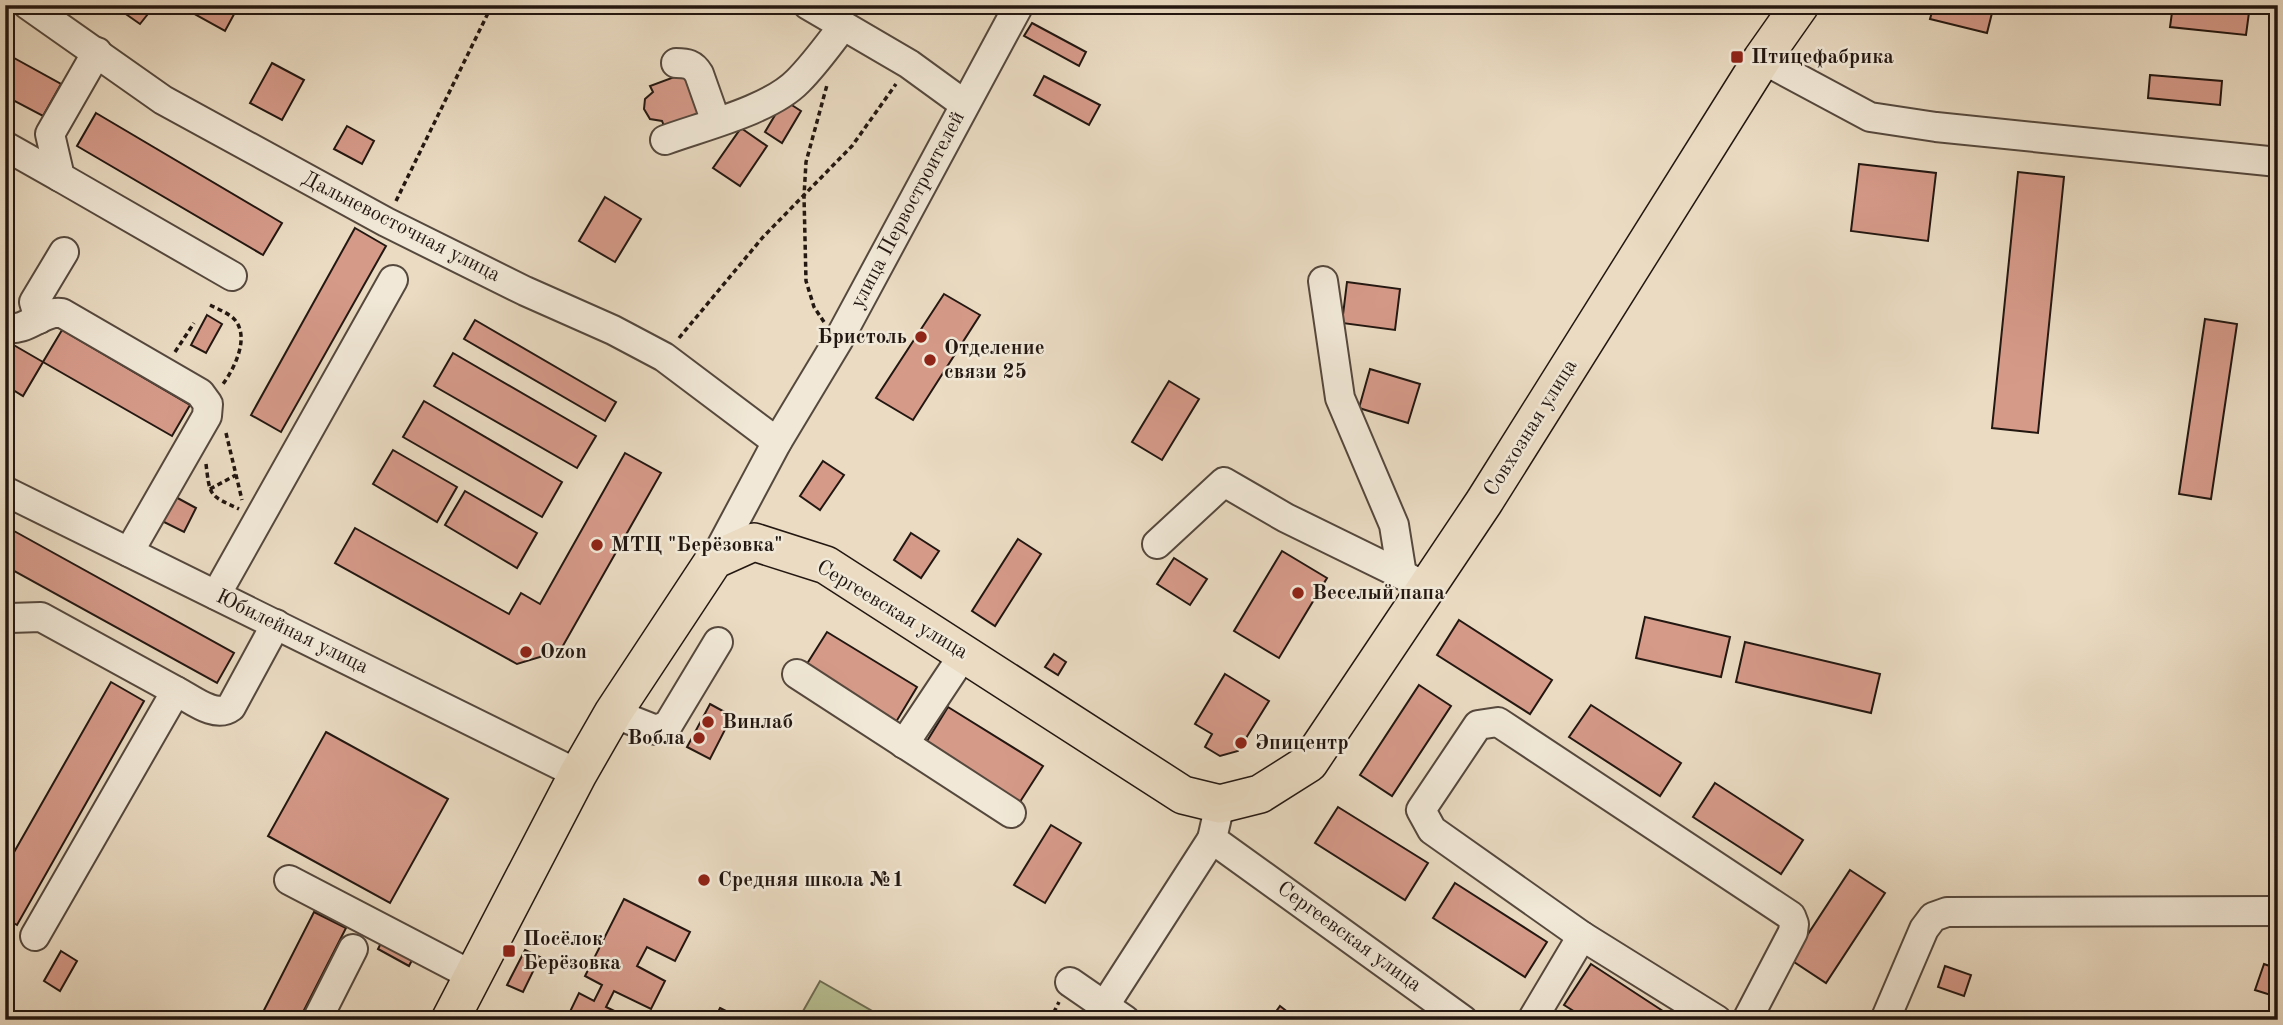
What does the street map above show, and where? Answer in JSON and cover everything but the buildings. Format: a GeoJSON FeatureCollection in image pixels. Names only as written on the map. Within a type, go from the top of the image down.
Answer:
{"type":"FeatureCollection","features":[{"type":"Feature","properties":{"kind":"main road","name":"Совхозная улица"},"geometry":{"type":"LineString","coordinates":[[1216,822],[1309,763],[1414,581],[1484,502],[1762,60],[1800,5]]}},
{"type":"Feature","properties":{"kind":"main road","name":"Сергеевская улица"},"geometry":{"type":"LineString","coordinates":[[714,560],[754,542],[826,565],[1183,795],[1216,822]]}},
{"type":"Feature","properties":{"kind":"main road"},"geometry":{"type":"LineString","coordinates":[[450,1020],[613,713],[714,560]]}},
{"type":"Feature","properties":{"kind":"street","name":"Дальневосточная улица"},"geometry":{"type":"LineString","coordinates":[[28,5],[163,100],[386,222],[664,357],[777,442]]}},
{"type":"Feature","properties":{"kind":"street"},"geometry":{"type":"LineString","coordinates":[[808,5],[909,64],[964,104]]}},
{"type":"Feature","properties":{"kind":"street","name":"улица Первостроителей"},"geometry":{"type":"LineString","coordinates":[[714,560],[777,442],[839,339],[1018,5]]}},
{"type":"Feature","properties":{"kind":"street"},"geometry":{"type":"LineString","coordinates":[[665,140],[754,108],[785,92],[797,82],[843,26]]}},
{"type":"Feature","properties":{"kind":"street"},"geometry":{"type":"LineString","coordinates":[[60,177],[50,134],[97,52]]}},
{"type":"Feature","properties":{"kind":"street"},"geometry":{"type":"LineString","coordinates":[[1762,60],[1870,117],[1936,127],[2278,162]]}},
{"type":"Feature","properties":{"kind":"street"},"geometry":{"type":"LineString","coordinates":[[676,63],[695,67],[716,122]]}},
{"type":"Feature","properties":{"kind":"street"},"geometry":{"type":"LineString","coordinates":[[5,146],[232,276]]}},
{"type":"Feature","properties":{"kind":"street"},"geometry":{"type":"LineString","coordinates":[[38,319],[34,302],[64,252]]}},
{"type":"Feature","properties":{"kind":"street"},"geometry":{"type":"LineString","coordinates":[[216,595],[393,280]]}},
{"type":"Feature","properties":{"kind":"street"},"geometry":{"type":"LineString","coordinates":[[1323,281],[1340,398],[1394,525],[1414,581]]}},
{"type":"Feature","properties":{"kind":"street"},"geometry":{"type":"LineString","coordinates":[[5,328],[18,330],[54,312],[62,313],[200,393],[205,399],[209,410],[129,552]]}},
{"type":"Feature","properties":{"kind":"street"},"geometry":{"type":"LineString","coordinates":[[1157,544],[1224,482],[1286,518],[1414,581]]}},
{"type":"Feature","properties":{"kind":"street","name":"Юбилейная улица"},"geometry":{"type":"LineString","coordinates":[[5,491],[579,774]]}},
{"type":"Feature","properties":{"kind":"street"},"geometry":{"type":"LineString","coordinates":[[5,620],[41,617],[214,711],[226,711],[231,707],[276,624]]}},
{"type":"Feature","properties":{"kind":"street"},"geometry":{"type":"LineString","coordinates":[[613,713],[656,730],[668,725],[718,642]]}},
{"type":"Feature","properties":{"kind":"street"},"geometry":{"type":"LineString","coordinates":[[904,744],[964,654]]}},
{"type":"Feature","properties":{"kind":"street"},"geometry":{"type":"LineString","coordinates":[[797,674],[1012,813]]}},
{"type":"Feature","properties":{"kind":"street"},"geometry":{"type":"LineString","coordinates":[[35,936],[176,691]]}},
{"type":"Feature","properties":{"kind":"street"},"geometry":{"type":"LineString","coordinates":[[1717,1020],[1582,936],[1432,830],[1422,810],[1478,725],[1498,722],[1791,916],[1793,932],[1747,1020]]}},
{"type":"Feature","properties":{"kind":"street"},"geometry":{"type":"LineString","coordinates":[[1070,982],[1115,1012],[1216,822]]}},
{"type":"Feature","properties":{"kind":"street","name":"Сергеевская улица"},"geometry":{"type":"LineString","coordinates":[[1216,822],[1463,1020]]}},
{"type":"Feature","properties":{"kind":"street"},"geometry":{"type":"LineString","coordinates":[[289,880],[473,976]]}},
{"type":"Feature","properties":{"kind":"street"},"geometry":{"type":"LineString","coordinates":[[1885,1020],[1924,929],[1933,917],[1947,912],[2278,911]]}},
{"type":"Feature","properties":{"kind":"street"},"geometry":{"type":"LineString","coordinates":[[1532,1020],[1582,936]]}},
{"type":"Feature","properties":{"kind":"street"},"geometry":{"type":"LineString","coordinates":[[317,1020],[353,949]]}},
{"type":"Feature","properties":{"kind":"path"},"geometry":{"type":"LineString","coordinates":[[386,222],[492,5]]}},
{"type":"Feature","properties":{"kind":"path"},"geometry":{"type":"LineString","coordinates":[[822,52],[828,86],[806,162],[806,281],[819,317],[839,339]]}},
{"type":"Feature","properties":{"kind":"path"},"geometry":{"type":"LineString","coordinates":[[664,357],[763,237],[852,146],[881,108],[909,64]]}},
{"type":"Feature","properties":{"kind":"path"},"geometry":{"type":"LineString","coordinates":[[162,371],[194,323]]}},
{"type":"Feature","properties":{"kind":"path"},"geometry":{"type":"LineString","coordinates":[[202,424],[209,489],[216,498],[245,512]]}},
{"type":"Feature","properties":{"kind":"path"},"geometry":{"type":"LineString","coordinates":[[209,489],[236,475]]}},
{"type":"Feature","properties":{"kind":"green space"},"geometry":{"type":"Polygon","coordinates":[[[820,981],[888,1020],[798,1020],[820,981]]]}},
{"type":"Feature","properties":{"kind":"place","name":"Птицефабрика"},"geometry":{"type":"Point","coordinates":[1737,57]}},
{"type":"Feature","properties":{"kind":"place","name":"Бристоль"},"geometry":{"type":"Point","coordinates":[921,337]}},
{"type":"Feature","properties":{"kind":"place","name":"Отделение связи 25"},"geometry":{"type":"Point","coordinates":[930,360]}},
{"type":"Feature","properties":{"kind":"place","name":"МТЦ \"Берёзовка\""},"geometry":{"type":"Point","coordinates":[597,545]}},
{"type":"Feature","properties":{"kind":"place","name":"Веселый папа"},"geometry":{"type":"Point","coordinates":[1298,593]}},
{"type":"Feature","properties":{"kind":"place","name":"Ozon"},"geometry":{"type":"Point","coordinates":[526,652]}},
{"type":"Feature","properties":{"kind":"place","name":"Винлаб"},"geometry":{"type":"Point","coordinates":[708,722]}},
{"type":"Feature","properties":{"kind":"place","name":"Вобла"},"geometry":{"type":"Point","coordinates":[699,738]}},
{"type":"Feature","properties":{"kind":"place","name":"Эпицентр"},"geometry":{"type":"Point","coordinates":[1241,743]}},
{"type":"Feature","properties":{"kind":"place","name":"Средняя школа №1"},"geometry":{"type":"Point","coordinates":[704,880]}},
{"type":"Feature","properties":{"kind":"place","name":"Посёлок Берёзовка"},"geometry":{"type":"Point","coordinates":[509,951]}}]}
